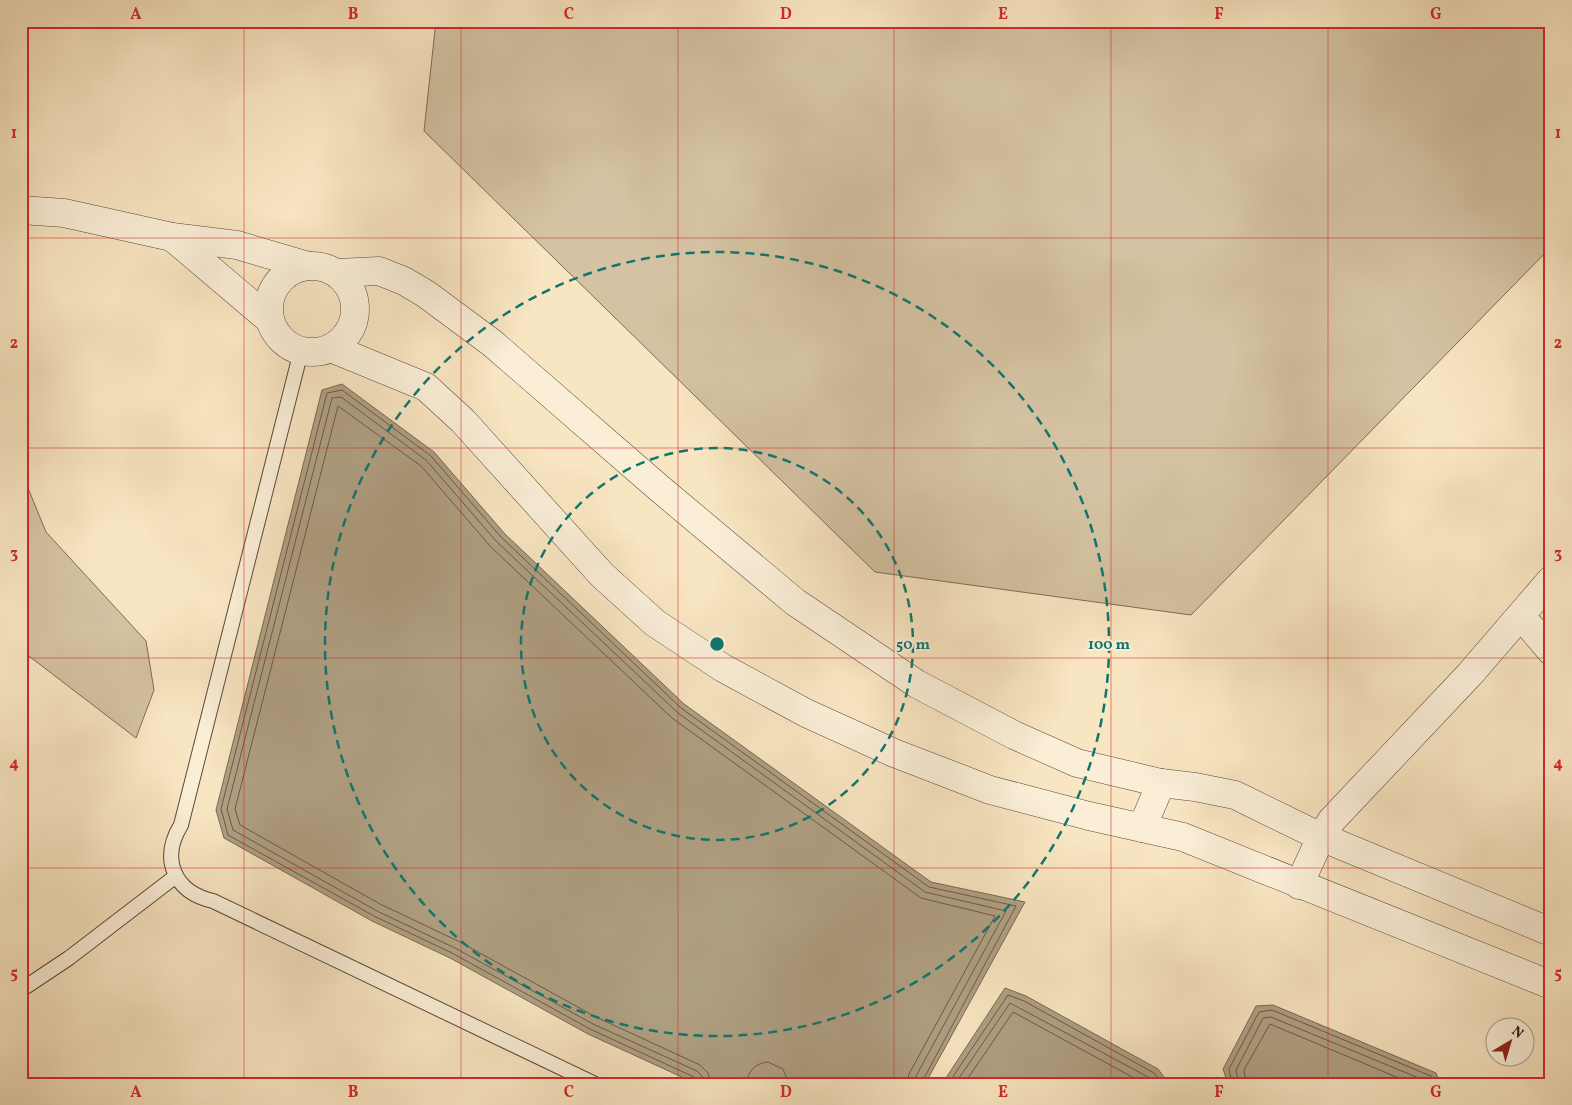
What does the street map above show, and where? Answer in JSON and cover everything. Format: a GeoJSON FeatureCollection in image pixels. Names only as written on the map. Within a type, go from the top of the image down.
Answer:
{"type":"FeatureCollection","features":[{"type":"Feature","properties":{"kind":"street"},"geometry":{"type":"LineString","coordinates":[[21,210],[64,213],[172,237],[236,245],[308,266]]}},
{"type":"Feature","properties":{"kind":"street"},"geometry":{"type":"LineString","coordinates":[[172,237],[270,320],[282,339],[301,351],[316,352],[331,348],[343,340],[352,327],[356,312],[354,297],[348,284],[337,273],[323,266],[293,269],[281,278],[272,290],[269,305],[270,320]]}},
{"type":"Feature","properties":{"kind":"street"},"geometry":{"type":"LineString","coordinates":[[337,273],[379,271],[404,281],[426,294],[492,343],[659,488],[795,602],[917,684],[1014,734],[1077,763],[1160,783],[1195,787],[1235,795],[1321,837],[1551,932]]}},
{"type":"Feature","properties":{"kind":"street"},"geometry":{"type":"LineString","coordinates":[[331,348],[426,387],[463,421],[602,575],[655,623],[723,668],[806,713],[894,753],[990,790],[1183,837],[1298,885],[1551,985]]}},
{"type":"Feature","properties":{"kind":"street"},"geometry":{"type":"LineString","coordinates":[[1298,885],[1321,837],[1332,820],[1470,674],[1551,580]]}},
{"type":"Feature","properties":{"kind":"street"},"geometry":{"type":"LineString","coordinates":[[1521,616],[1551,651]]}},
{"type":"Feature","properties":{"kind":"street"},"geometry":{"type":"LineString","coordinates":[[1142,828],[1160,783]]}},
{"type":"Feature","properties":{"kind":"lane"},"geometry":{"type":"LineString","coordinates":[[301,351],[181,825],[172,844],[171,861],[176,876],[182,886],[202,899],[213,902],[595,1084]]}},
{"type":"Feature","properties":{"kind":"lane"},"geometry":{"type":"LineString","coordinates":[[21,990],[69,958],[176,876]]}},
{"type":"Feature","properties":{"kind":"shaded area"},"geometry":{"type":"Polygon","coordinates":[[[436,21],[1551,21],[1551,247],[1191,615],[875,572],[424,131],[436,21]]]}},
{"type":"Feature","properties":{"kind":"shaded area"},"geometry":{"type":"Polygon","coordinates":[[[21,471],[46,532],[146,641],[154,690],[136,738],[21,650],[21,471]]]}},
{"type":"Feature","properties":{"kind":"water"},"geometry":{"type":"Polygon","coordinates":[[[342,384],[434,452],[505,534],[684,704],[931,882],[1025,902],[925,1084],[776,1084],[768,1081],[759,1084],[697,1084],[588,1034],[450,958],[372,921],[224,838],[216,810],[322,390],[342,384]]]}},
{"type":"Feature","properties":{"kind":"water"},"geometry":{"type":"Polygon","coordinates":[[[1005,988],[1026,996],[1158,1069],[1169,1084],[942,1084],[1005,988]]]}},
{"type":"Feature","properties":{"kind":"water"},"geometry":{"type":"Polygon","coordinates":[[[1273,1005],[1436,1073],[1440,1084],[1228,1084],[1223,1069],[1256,1006],[1273,1005]]]}}]}
